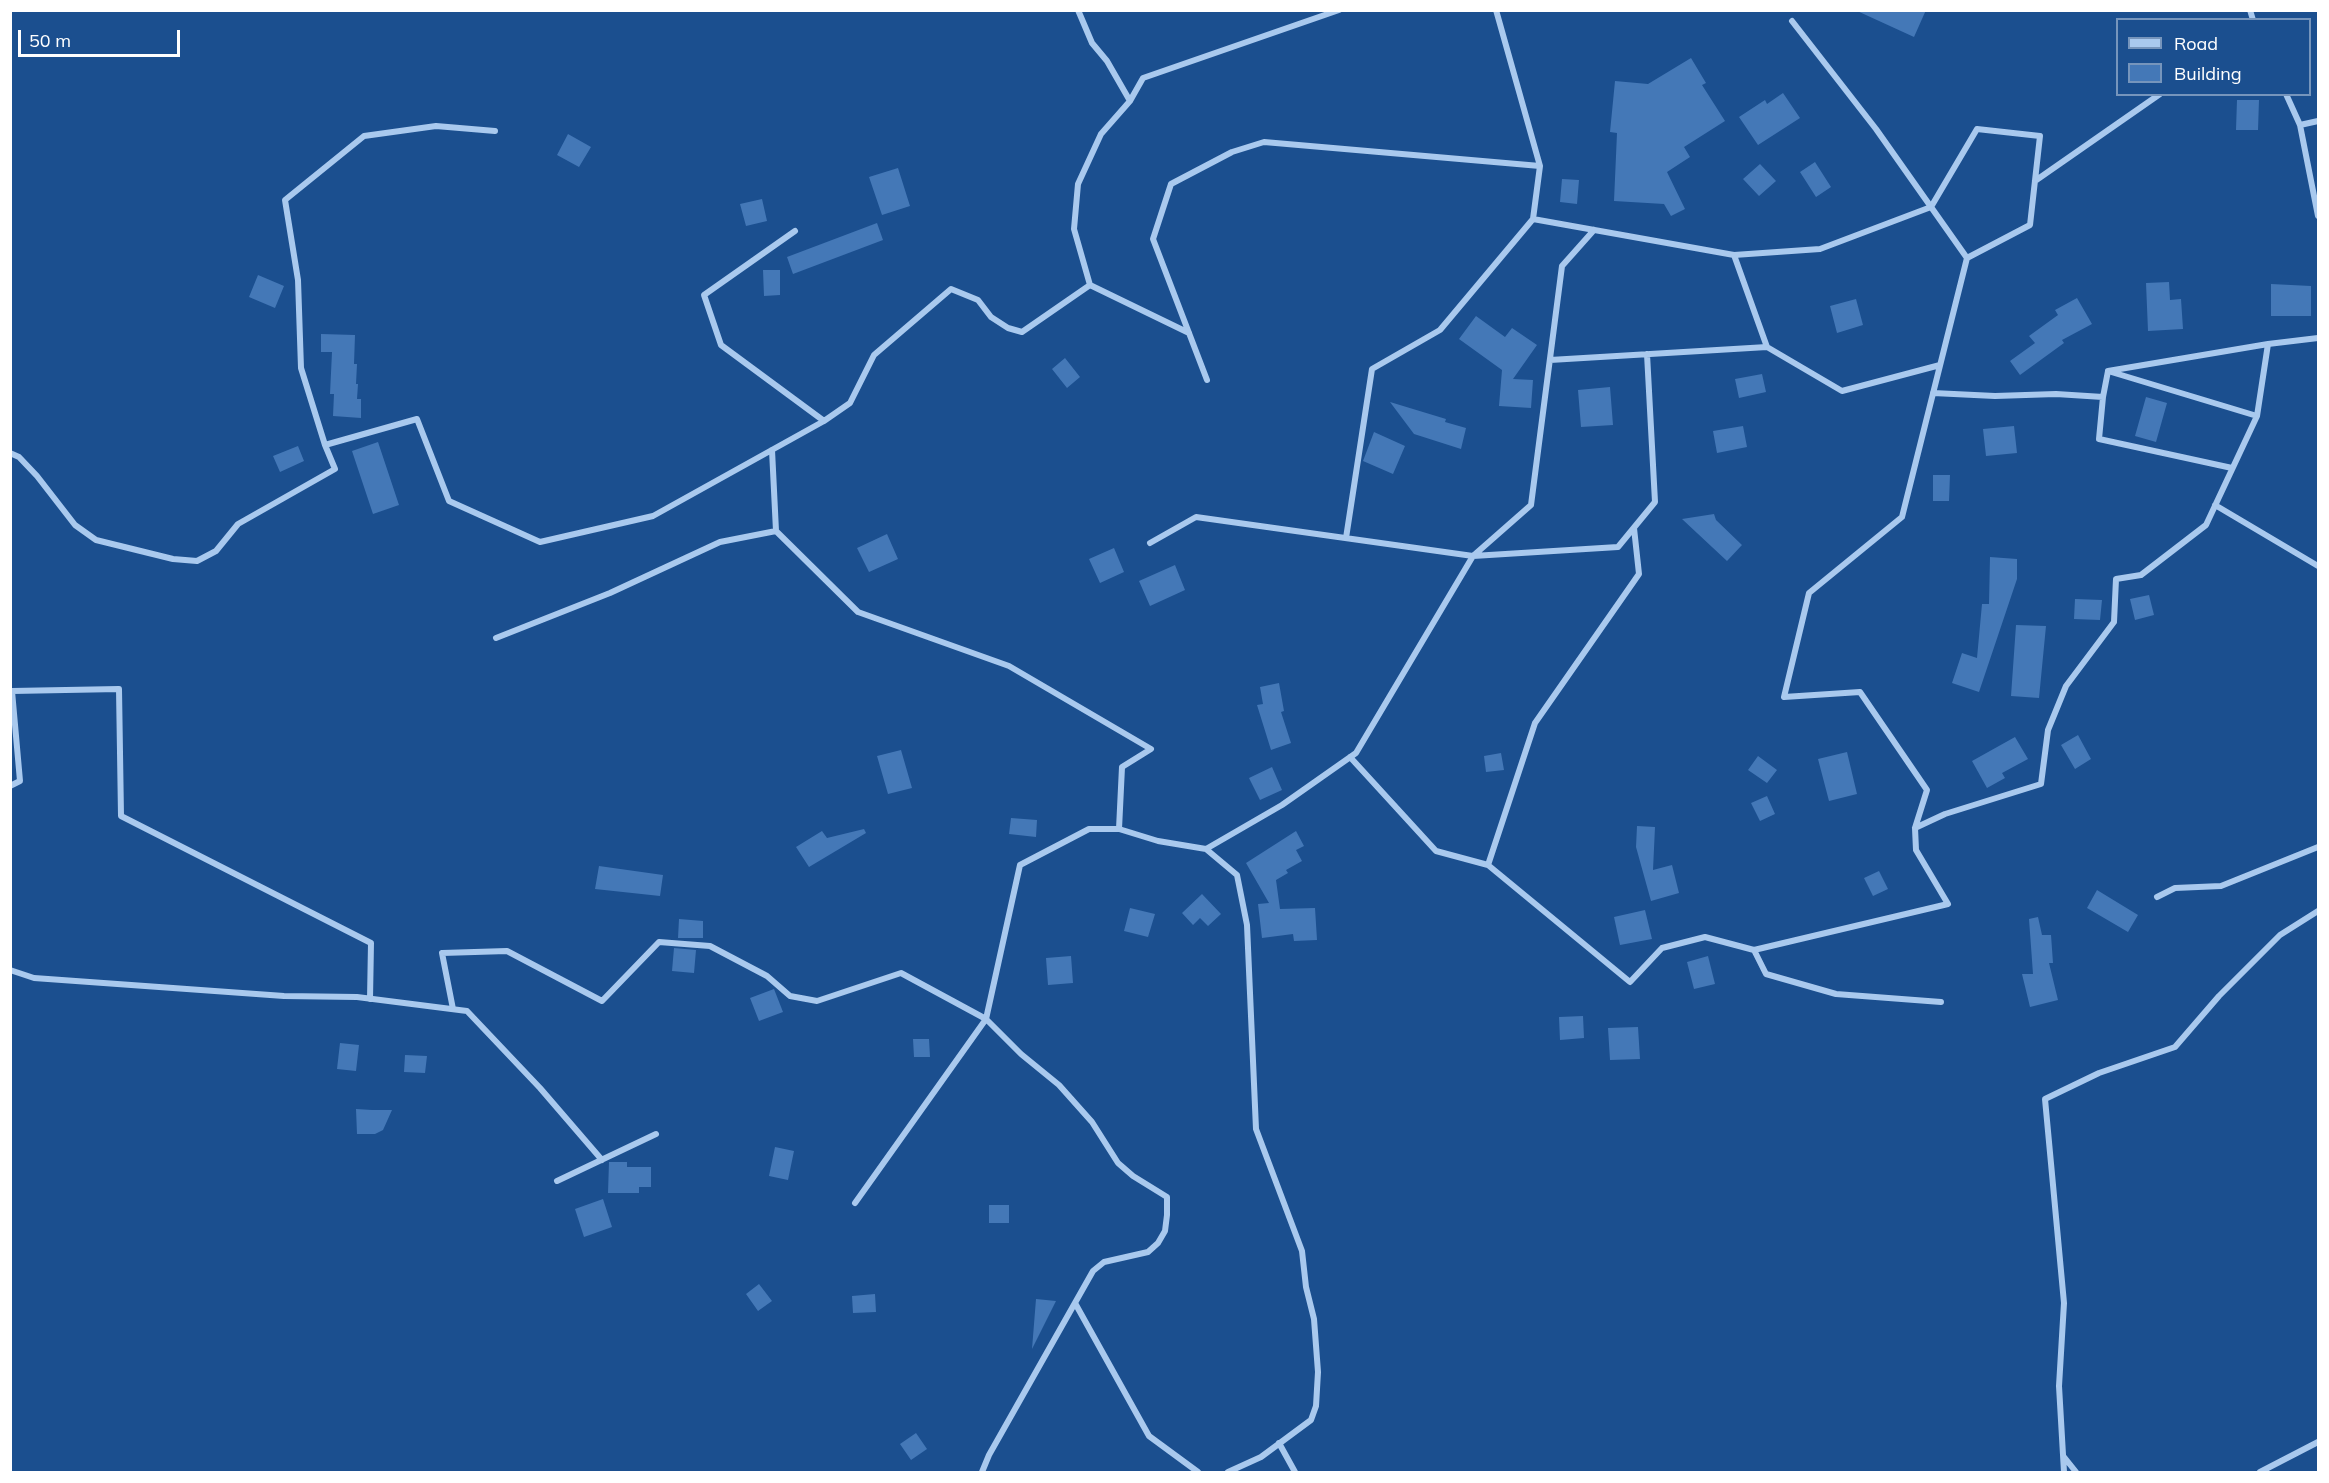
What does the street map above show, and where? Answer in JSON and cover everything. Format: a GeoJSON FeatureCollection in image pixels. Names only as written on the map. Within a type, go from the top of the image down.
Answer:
{"type":"FeatureCollection","features":[{"type":"Feature","properties":{"kind":"street"},"geometry":{"type":"LineString","coordinates":[[1078,10],[1092,43],[1107,61],[1130,101]]}},
{"type":"Feature","properties":{"kind":"street"},"geometry":{"type":"LineString","coordinates":[[1189,333],[1090,285],[1074,229],[1078,184],[1101,134],[1130,101],[1143,78],[1339,10]]}},
{"type":"Feature","properties":{"kind":"street"},"geometry":{"type":"LineString","coordinates":[[1346,538],[1371,369],[1440,330],[1533,219],[1540,166],[1496,10]]}},
{"type":"Feature","properties":{"kind":"street"},"geometry":{"type":"LineString","coordinates":[[1792,21],[1876,129],[1967,258]]}},
{"type":"Feature","properties":{"kind":"street"},"geometry":{"type":"LineString","coordinates":[[2035,181],[2157,96]]}},
{"type":"Feature","properties":{"kind":"street"},"geometry":{"type":"LineString","coordinates":[[2287,96],[2300,125],[2319,216]]}},
{"type":"Feature","properties":{"kind":"street"},"geometry":{"type":"LineString","coordinates":[[2300,125],[2319,121]]}},
{"type":"Feature","properties":{"kind":"street"},"geometry":{"type":"LineString","coordinates":[[10,453],[19,457],[37,476],[75,525],[96,540],[150,555],[197,561],[216,551],[238,524],[335,468],[325,445],[300,368],[298,280],[285,200],[364,136],[436,126],[495,131]]}},
{"type":"Feature","properties":{"kind":"street"},"geometry":{"type":"LineString","coordinates":[[1350,757],[1436,851],[1488,865],[1630,982],[1662,948],[1705,937],[1754,950],[1948,904],[1916,850],[1915,828],[1927,790],[1860,692],[1784,697],[1809,593],[1902,517],[1967,258],[2030,225],[2040,136],[1977,129],[1931,207],[1820,249],[1734,255],[1533,219]]}},
{"type":"Feature","properties":{"kind":"street"},"geometry":{"type":"LineString","coordinates":[[1207,380],[1153,239],[1171,184],[1232,152],[1264,142],[1540,166]]}},
{"type":"Feature","properties":{"kind":"street"},"geometry":{"type":"LineString","coordinates":[[1206,849],[1282,805],[1356,753],[1473,556],[1531,505],[1562,266],[1594,230]]}},
{"type":"Feature","properties":{"kind":"street"},"geometry":{"type":"LineString","coordinates":[[795,231],[704,295],[721,345],[824,421]]}},
{"type":"Feature","properties":{"kind":"street"},"geometry":{"type":"LineString","coordinates":[[1734,255],[1767,347]]}},
{"type":"Feature","properties":{"kind":"street"},"geometry":{"type":"LineString","coordinates":[[325,445],[417,419],[449,501],[540,542],[652,516],[824,421],[850,403],[874,355],[951,289],[978,300],[991,317],[1008,328],[1022,332],[1090,285]]}},
{"type":"Feature","properties":{"kind":"street"},"geometry":{"type":"LineString","coordinates":[[2108,371],[2268,344],[2319,338]]}},
{"type":"Feature","properties":{"kind":"street"},"geometry":{"type":"LineString","coordinates":[[1915,828],[1945,814],[2041,784],[2048,730],[2066,686],[2114,622],[2116,579],[2141,574],[2206,525],[2257,416],[2268,344]]}},
{"type":"Feature","properties":{"kind":"street"},"geometry":{"type":"LineString","coordinates":[[1550,360],[1767,347],[1842,391],[1940,364]]}},
{"type":"Feature","properties":{"kind":"street"},"geometry":{"type":"LineString","coordinates":[[1150,543],[1196,517],[1473,556],[1618,548],[1655,502],[1647,354]]}},
{"type":"Feature","properties":{"kind":"street"},"geometry":{"type":"LineString","coordinates":[[2108,371],[2099,439],[2232,468]]}},
{"type":"Feature","properties":{"kind":"street"},"geometry":{"type":"LineString","coordinates":[[2108,371],[2257,416]]}},
{"type":"Feature","properties":{"kind":"street"},"geometry":{"type":"LineString","coordinates":[[1933,393],[1995,396],[2056,394],[2103,397]]}},
{"type":"Feature","properties":{"kind":"street"},"geometry":{"type":"LineString","coordinates":[[772,450],[776,531],[858,612],[1009,666],[1151,748],[1122,767],[1119,829]]}},
{"type":"Feature","properties":{"kind":"street"},"geometry":{"type":"LineString","coordinates":[[2215,505],[2319,566]]}},
{"type":"Feature","properties":{"kind":"street"},"geometry":{"type":"LineString","coordinates":[[1488,865],[1535,723],[1639,574],[1634,528]]}},
{"type":"Feature","properties":{"kind":"street"},"geometry":{"type":"LineString","coordinates":[[496,638],[610,593],[720,542],[776,531]]}},
{"type":"Feature","properties":{"kind":"street"},"geometry":{"type":"LineString","coordinates":[[10,786],[20,781],[12,691],[119,689],[121,816],[371,943],[370,999]]}},
{"type":"Feature","properties":{"kind":"street"},"geometry":{"type":"LineString","coordinates":[[855,1203],[986,1019],[1020,865],[1089,828],[1119,829],[1158,841],[1206,849],[1237,875],[1247,925],[1256,1129],[1302,1251],[1306,1287],[1314,1319],[1318,1372],[1317,1406],[1311,1420],[1261,1457],[1228,1473]]}},
{"type":"Feature","properties":{"kind":"street"},"geometry":{"type":"LineString","coordinates":[[2157,897],[2175,888],[2221,886],[2319,847]]}},
{"type":"Feature","properties":{"kind":"street"},"geometry":{"type":"LineString","coordinates":[[2064,1473],[2059,1386],[2064,1303],[2045,1099],[2099,1073],[2175,1047],[2219,996],[2280,935],[2319,911]]}},
{"type":"Feature","properties":{"kind":"street"},"geometry":{"type":"LineString","coordinates":[[453,1010],[442,953],[507,951],[602,1000],[659,942],[710,946],[767,976],[790,996],[817,1001],[901,973],[986,1019],[1021,1054],[1059,1085],[1092,1122],[1118,1163],[1133,1176],[1167,1197],[1165,1231],[1158,1243],[1148,1252],[1104,1262],[1093,1271],[989,1455],[982,1473]]}},
{"type":"Feature","properties":{"kind":"street"},"geometry":{"type":"LineString","coordinates":[[1754,950],[1766,974],[1836,994],[1941,1002]]}},
{"type":"Feature","properties":{"kind":"street"},"geometry":{"type":"LineString","coordinates":[[10,970],[34,978],[284,996],[370,999],[467,1011],[540,1088],[602,1160]]}},
{"type":"Feature","properties":{"kind":"street"},"geometry":{"type":"LineString","coordinates":[[557,1182],[656,1134]]}},
{"type":"Feature","properties":{"kind":"street"},"geometry":{"type":"LineString","coordinates":[[1075,1303],[1149,1436],[1198,1473]]}},
{"type":"Feature","properties":{"kind":"street"},"geometry":{"type":"LineString","coordinates":[[2260,1473],[2319,1442]]}},
{"type":"Feature","properties":{"kind":"street"},"geometry":{"type":"LineString","coordinates":[[1279,1443],[1295,1473]]}},
{"type":"Feature","properties":{"kind":"street"},"geometry":{"type":"LineString","coordinates":[[2064,1457],[2076,1473]]}},
{"type":"Feature","properties":{"kind":"building"},"geometry":{"type":"Polygon","coordinates":[[[1855,10],[1926,10],[1914,37],[1855,10]]]}},
{"type":"Feature","properties":{"kind":"building"},"geometry":{"type":"Polygon","coordinates":[[[1691,58],[1706,83],[1702,85],[1725,121],[1684,147],[1690,157],[1667,172],[1685,209],[1671,216],[1664,204],[1614,201],[1617,133],[1610,132],[1615,81],[1648,84],[1691,58]]]}},
{"type":"Feature","properties":{"kind":"building"},"geometry":{"type":"Polygon","coordinates":[[[1783,93],[1800,118],[1758,145],[1739,117],[1765,100],[1767,104],[1783,93]]]}},
{"type":"Feature","properties":{"kind":"building"},"geometry":{"type":"Polygon","coordinates":[[[2237,100],[2259,100],[2258,130],[2236,130],[2237,100]]]}},
{"type":"Feature","properties":{"kind":"building"},"geometry":{"type":"Polygon","coordinates":[[[568,134],[591,147],[579,167],[557,155],[568,134]]]}},
{"type":"Feature","properties":{"kind":"building"},"geometry":{"type":"Polygon","coordinates":[[[1815,162],[1831,187],[1816,197],[1800,172],[1815,162]]]}},
{"type":"Feature","properties":{"kind":"building"},"geometry":{"type":"Polygon","coordinates":[[[1760,164],[1776,181],[1759,196],[1743,179],[1760,164]]]}},
{"type":"Feature","properties":{"kind":"building"},"geometry":{"type":"Polygon","coordinates":[[[898,168],[910,206],[882,215],[869,177],[898,168]]]}},
{"type":"Feature","properties":{"kind":"building"},"geometry":{"type":"Polygon","coordinates":[[[1562,179],[1579,180],[1577,204],[1560,202],[1562,179]]]}},
{"type":"Feature","properties":{"kind":"building"},"geometry":{"type":"Polygon","coordinates":[[[762,199],[767,221],[746,226],[740,204],[762,199]]]}},
{"type":"Feature","properties":{"kind":"building"},"geometry":{"type":"Polygon","coordinates":[[[877,223],[883,240],[793,274],[787,257],[877,223]]]}},
{"type":"Feature","properties":{"kind":"building"},"geometry":{"type":"Polygon","coordinates":[[[763,270],[780,270],[780,295],[764,296],[763,270]]]}},
{"type":"Feature","properties":{"kind":"building"},"geometry":{"type":"Polygon","coordinates":[[[258,275],[284,286],[275,308],[249,297],[258,275]]]}},
{"type":"Feature","properties":{"kind":"building"},"geometry":{"type":"Polygon","coordinates":[[[2169,282],[2170,300],[2181,299],[2183,329],[2148,331],[2146,283],[2169,282]]]}},
{"type":"Feature","properties":{"kind":"building"},"geometry":{"type":"Polygon","coordinates":[[[2271,284],[2311,286],[2311,316],[2271,316],[2271,284]]]}},
{"type":"Feature","properties":{"kind":"building"},"geometry":{"type":"Polygon","coordinates":[[[2077,298],[2092,324],[2062,340],[2064,343],[2020,375],[2010,361],[2035,343],[2029,336],[2058,315],[2055,310],[2077,298]]]}},
{"type":"Feature","properties":{"kind":"building"},"geometry":{"type":"Polygon","coordinates":[[[1856,299],[1863,325],[1837,333],[1830,306],[1856,299]]]}},
{"type":"Feature","properties":{"kind":"building"},"geometry":{"type":"Polygon","coordinates":[[[1476,316],[1505,337],[1512,328],[1537,345],[1513,379],[1533,380],[1531,408],[1499,406],[1502,370],[1459,339],[1476,316]]]}},
{"type":"Feature","properties":{"kind":"building"},"geometry":{"type":"Polygon","coordinates":[[[321,334],[355,335],[354,364],[357,364],[357,399],[361,399],[361,418],[333,416],[334,394],[330,394],[332,352],[321,352],[321,334]]]}},
{"type":"Feature","properties":{"kind":"building"},"geometry":{"type":"Polygon","coordinates":[[[1065,358],[1080,377],[1067,388],[1052,369],[1065,358]]]}},
{"type":"Feature","properties":{"kind":"building"},"geometry":{"type":"Polygon","coordinates":[[[1762,374],[1766,392],[1739,398],[1735,379],[1762,374]]]}},
{"type":"Feature","properties":{"kind":"building"},"geometry":{"type":"Polygon","coordinates":[[[1610,387],[1613,425],[1581,427],[1578,390],[1610,387]]]}},
{"type":"Feature","properties":{"kind":"building"},"geometry":{"type":"Polygon","coordinates":[[[2146,397],[2167,403],[2156,442],[2135,436],[2146,397]]]}},
{"type":"Feature","properties":{"kind":"building"},"geometry":{"type":"Polygon","coordinates":[[[1390,402],[1446,419],[1445,422],[1466,428],[1461,449],[1414,434],[1390,402]]]}},
{"type":"Feature","properties":{"kind":"building"},"geometry":{"type":"Polygon","coordinates":[[[1743,426],[1747,447],[1717,453],[1713,431],[1743,426]]]}},
{"type":"Feature","properties":{"kind":"building"},"geometry":{"type":"Polygon","coordinates":[[[2014,426],[2017,453],[1986,456],[1983,429],[2014,426]]]}},
{"type":"Feature","properties":{"kind":"building"},"geometry":{"type":"Polygon","coordinates":[[[1374,432],[1405,446],[1393,474],[1363,461],[1374,432]]]}},
{"type":"Feature","properties":{"kind":"building"},"geometry":{"type":"Polygon","coordinates":[[[378,442],[399,505],[373,514],[352,451],[378,442]]]}},
{"type":"Feature","properties":{"kind":"building"},"geometry":{"type":"Polygon","coordinates":[[[298,446],[304,461],[280,472],[273,456],[298,446]]]}},
{"type":"Feature","properties":{"kind":"building"},"geometry":{"type":"Polygon","coordinates":[[[1933,475],[1950,475],[1949,501],[1933,501],[1933,475]]]}},
{"type":"Feature","properties":{"kind":"building"},"geometry":{"type":"Polygon","coordinates":[[[1714,514],[1716,520],[1742,545],[1727,561],[1682,519],[1714,514]]]}},
{"type":"Feature","properties":{"kind":"building"},"geometry":{"type":"Polygon","coordinates":[[[887,534],[898,559],[869,572],[857,548],[887,534]]]}},
{"type":"Feature","properties":{"kind":"building"},"geometry":{"type":"Polygon","coordinates":[[[1114,548],[1124,572],[1100,583],[1089,559],[1114,548]]]}},
{"type":"Feature","properties":{"kind":"building"},"geometry":{"type":"Polygon","coordinates":[[[1990,557],[2017,559],[2017,579],[1979,692],[1952,683],[1962,653],[1977,658],[1982,604],[1989,604],[1990,557]]]}},
{"type":"Feature","properties":{"kind":"building"},"geometry":{"type":"Polygon","coordinates":[[[1175,565],[1185,590],[1150,606],[1139,581],[1175,565]]]}},
{"type":"Feature","properties":{"kind":"building"},"geometry":{"type":"Polygon","coordinates":[[[2149,595],[2154,615],[2135,620],[2130,599],[2149,595]]]}},
{"type":"Feature","properties":{"kind":"building"},"geometry":{"type":"Polygon","coordinates":[[[2075,599],[2102,600],[2100,620],[2074,619],[2075,599]]]}},
{"type":"Feature","properties":{"kind":"building"},"geometry":{"type":"Polygon","coordinates":[[[2016,625],[2046,626],[2039,698],[2011,696],[2016,625]]]}},
{"type":"Feature","properties":{"kind":"building"},"geometry":{"type":"Polygon","coordinates":[[[1279,683],[1284,711],[1281,712],[1291,743],[1271,750],[1257,705],[1263,704],[1260,687],[1279,683]]]}},
{"type":"Feature","properties":{"kind":"building"},"geometry":{"type":"Polygon","coordinates":[[[2078,735],[2091,759],[2075,769],[2061,745],[2078,735]]]}},
{"type":"Feature","properties":{"kind":"building"},"geometry":{"type":"Polygon","coordinates":[[[2015,737],[2028,759],[2002,773],[2005,778],[1987,788],[1972,761],[2015,737]]]}},
{"type":"Feature","properties":{"kind":"building"},"geometry":{"type":"Polygon","coordinates":[[[901,750],[912,788],[888,794],[877,756],[901,750]]]}},
{"type":"Feature","properties":{"kind":"building"},"geometry":{"type":"Polygon","coordinates":[[[1847,752],[1857,794],[1829,801],[1818,759],[1847,752]]]}},
{"type":"Feature","properties":{"kind":"building"},"geometry":{"type":"Polygon","coordinates":[[[1501,753],[1504,770],[1486,772],[1484,756],[1501,753]]]}},
{"type":"Feature","properties":{"kind":"building"},"geometry":{"type":"Polygon","coordinates":[[[1758,756],[1777,770],[1767,783],[1748,770],[1758,756]]]}},
{"type":"Feature","properties":{"kind":"building"},"geometry":{"type":"Polygon","coordinates":[[[1272,767],[1282,790],[1260,800],[1249,778],[1272,767]]]}},
{"type":"Feature","properties":{"kind":"building"},"geometry":{"type":"Polygon","coordinates":[[[1767,796],[1775,814],[1760,821],[1751,803],[1767,796]]]}},
{"type":"Feature","properties":{"kind":"building"},"geometry":{"type":"Polygon","coordinates":[[[1011,818],[1037,820],[1036,837],[1009,834],[1011,818]]]}},
{"type":"Feature","properties":{"kind":"building"},"geometry":{"type":"Polygon","coordinates":[[[1637,826],[1655,827],[1653,870],[1672,865],[1679,893],[1651,901],[1636,847],[1637,826]]]}},
{"type":"Feature","properties":{"kind":"building"},"geometry":{"type":"Polygon","coordinates":[[[864,829],[866,833],[809,867],[796,847],[822,831],[827,838],[864,829]]]}},
{"type":"Feature","properties":{"kind":"building"},"geometry":{"type":"Polygon","coordinates":[[[1296,831],[1304,846],[1296,850],[1302,861],[1286,870],[1288,873],[1276,880],[1280,909],[1315,908],[1317,940],[1294,941],[1293,934],[1262,938],[1258,904],[1269,903],[1246,863],[1296,831]]]}},
{"type":"Feature","properties":{"kind":"building"},"geometry":{"type":"Polygon","coordinates":[[[599,866],[663,875],[660,896],[595,889],[599,866]]]}},
{"type":"Feature","properties":{"kind":"building"},"geometry":{"type":"Polygon","coordinates":[[[1879,871],[1888,889],[1873,896],[1864,878],[1879,871]]]}},
{"type":"Feature","properties":{"kind":"building"},"geometry":{"type":"Polygon","coordinates":[[[2097,890],[2138,915],[2128,932],[2087,908],[2097,890]]]}},
{"type":"Feature","properties":{"kind":"building"},"geometry":{"type":"Polygon","coordinates":[[[1202,894],[1221,914],[1208,926],[1200,918],[1193,925],[1182,913],[1202,894]]]}},
{"type":"Feature","properties":{"kind":"building"},"geometry":{"type":"Polygon","coordinates":[[[1130,908],[1155,914],[1148,937],[1124,931],[1130,908]]]}},
{"type":"Feature","properties":{"kind":"building"},"geometry":{"type":"Polygon","coordinates":[[[1645,910],[1652,939],[1620,945],[1614,917],[1645,910]]]}},
{"type":"Feature","properties":{"kind":"building"},"geometry":{"type":"Polygon","coordinates":[[[2038,917],[2042,935],[2051,935],[2053,963],[2049,963],[2058,1000],[2030,1007],[2022,974],[2033,974],[2029,919],[2038,917]]]}},
{"type":"Feature","properties":{"kind":"building"},"geometry":{"type":"Polygon","coordinates":[[[679,919],[703,921],[703,938],[678,938],[679,919]]]}},
{"type":"Feature","properties":{"kind":"building"},"geometry":{"type":"Polygon","coordinates":[[[674,948],[696,950],[694,973],[672,971],[674,948]]]}},
{"type":"Feature","properties":{"kind":"building"},"geometry":{"type":"Polygon","coordinates":[[[1071,956],[1073,983],[1048,985],[1046,958],[1071,956]]]}},
{"type":"Feature","properties":{"kind":"building"},"geometry":{"type":"Polygon","coordinates":[[[1708,956],[1715,984],[1694,989],[1687,962],[1708,956]]]}},
{"type":"Feature","properties":{"kind":"building"},"geometry":{"type":"Polygon","coordinates":[[[774,989],[783,1012],[759,1021],[750,998],[774,989]]]}},
{"type":"Feature","properties":{"kind":"building"},"geometry":{"type":"Polygon","coordinates":[[[1583,1016],[1584,1038],[1560,1040],[1559,1017],[1583,1016]]]}},
{"type":"Feature","properties":{"kind":"building"},"geometry":{"type":"Polygon","coordinates":[[[1638,1027],[1640,1059],[1610,1060],[1608,1028],[1638,1027]]]}},
{"type":"Feature","properties":{"kind":"building"},"geometry":{"type":"Polygon","coordinates":[[[913,1039],[929,1039],[930,1057],[914,1057],[913,1039]]]}},
{"type":"Feature","properties":{"kind":"building"},"geometry":{"type":"Polygon","coordinates":[[[340,1043],[359,1045],[356,1071],[337,1069],[340,1043]]]}},
{"type":"Feature","properties":{"kind":"building"},"geometry":{"type":"Polygon","coordinates":[[[405,1055],[427,1056],[425,1073],[404,1072],[405,1055]]]}},
{"type":"Feature","properties":{"kind":"building"},"geometry":{"type":"Polygon","coordinates":[[[356,1109],[392,1110],[383,1130],[375,1134],[357,1134],[356,1109]]]}},
{"type":"Feature","properties":{"kind":"building"},"geometry":{"type":"Polygon","coordinates":[[[775,1147],[794,1151],[788,1180],[769,1176],[775,1147]]]}},
{"type":"Feature","properties":{"kind":"building"},"geometry":{"type":"Polygon","coordinates":[[[609,1162],[627,1162],[627,1167],[651,1167],[651,1187],[639,1187],[639,1193],[608,1193],[609,1162]]]}},
{"type":"Feature","properties":{"kind":"building"},"geometry":{"type":"Polygon","coordinates":[[[603,1199],[612,1227],[584,1237],[575,1209],[603,1199]]]}},
{"type":"Feature","properties":{"kind":"building"},"geometry":{"type":"Polygon","coordinates":[[[989,1205],[1009,1205],[1009,1223],[989,1223],[989,1205]]]}},
{"type":"Feature","properties":{"kind":"building"},"geometry":{"type":"Polygon","coordinates":[[[759,1284],[772,1301],[758,1311],[746,1294],[759,1284]]]}},
{"type":"Feature","properties":{"kind":"building"},"geometry":{"type":"Polygon","coordinates":[[[875,1294],[876,1312],[853,1313],[852,1296],[875,1294]]]}},
{"type":"Feature","properties":{"kind":"building"},"geometry":{"type":"Polygon","coordinates":[[[1036,1299],[1056,1301],[1032,1349],[1036,1299]]]}},
{"type":"Feature","properties":{"kind":"building"},"geometry":{"type":"Polygon","coordinates":[[[916,1433],[927,1449],[911,1460],[900,1444],[916,1433]]]}}]}
